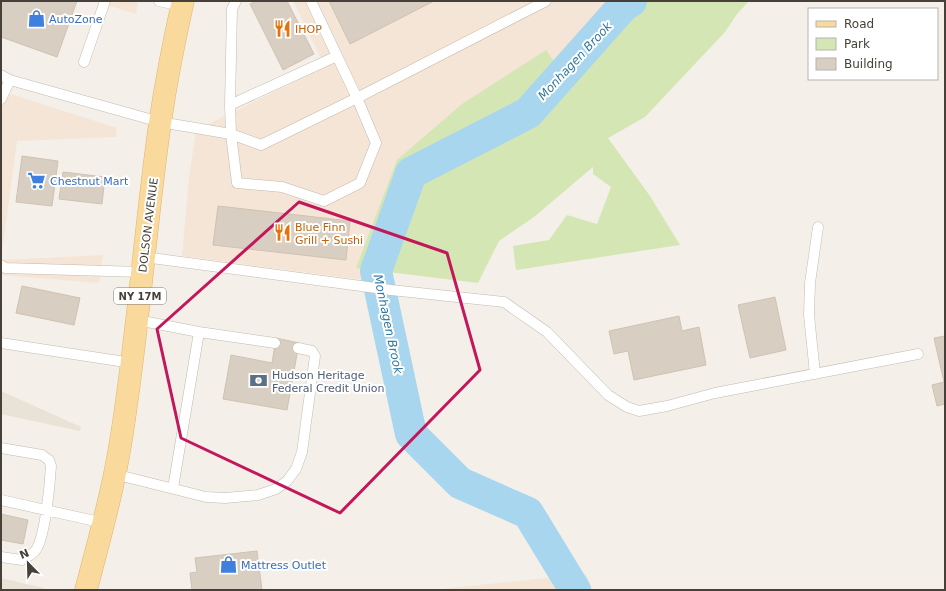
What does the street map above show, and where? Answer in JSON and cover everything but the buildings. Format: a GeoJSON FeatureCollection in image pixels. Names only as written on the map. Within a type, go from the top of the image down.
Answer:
{"type":"FeatureCollection","features":[{"type":"Feature","properties":{"kind":"main road","name":"DOLSON AVENUE"},"geometry":{"type":"LineString","coordinates":[[86,590],[104,523],[121,441],[132,363],[160,122],[173,41],[182,4]]}},
{"type":"Feature","properties":{"kind":"lane"},"geometry":{"type":"LineString","coordinates":[[84,62],[105,1]]}},
{"type":"Feature","properties":{"kind":"lane"},"geometry":{"type":"LineString","coordinates":[[159,1],[182,4]]}},
{"type":"Feature","properties":{"kind":"lane"},"geometry":{"type":"LineString","coordinates":[[236,1],[232,9],[230,105],[231,134],[237,184],[282,188],[324,201],[360,183],[376,143],[357,98],[311,1]]}},
{"type":"Feature","properties":{"kind":"lane"},"geometry":{"type":"LineString","coordinates":[[1,99],[6,78],[160,122],[231,134],[261,145],[357,98],[546,1]]}},
{"type":"Feature","properties":{"kind":"lane"},"geometry":{"type":"LineString","coordinates":[[230,105],[337,56]]}},
{"type":"Feature","properties":{"kind":"lane"},"geometry":{"type":"LineString","coordinates":[[815,374],[809,315],[810,283],[818,227]]}},
{"type":"Feature","properties":{"kind":"lane"},"geometry":{"type":"LineString","coordinates":[[1,265],[5,268],[143,264],[504,302],[547,332],[608,395],[627,407],[639,411],[667,406],[715,393],[918,354]]}},
{"type":"Feature","properties":{"kind":"lane"},"geometry":{"type":"LineString","coordinates":[[137,320],[199,332],[275,343]]}},
{"type":"Feature","properties":{"kind":"lane"},"geometry":{"type":"LineString","coordinates":[[173,488],[199,332]]}},
{"type":"Feature","properties":{"kind":"lane"},"geometry":{"type":"LineString","coordinates":[[1,343],[132,363]]}},
{"type":"Feature","properties":{"kind":"lane"},"geometry":{"type":"LineString","coordinates":[[114,474],[206,497],[225,498],[258,495],[276,489],[287,481],[296,469],[302,452],[316,356],[312,351],[298,348]]}},
{"type":"Feature","properties":{"kind":"lane"},"geometry":{"type":"LineString","coordinates":[[1,448],[42,455],[49,460],[51,466],[46,510],[36,551],[22,560],[1,557]]}},
{"type":"Feature","properties":{"kind":"lane"},"geometry":{"type":"LineString","coordinates":[[1,500],[104,523]]}},
{"type":"Feature","properties":{"kind":"highlighted area"},"geometry":{"type":"Polygon","coordinates":[[[299,202],[447,253],[480,370],[340,513],[181,438],[157,329],[299,202]]]}},
{"type":"Feature","properties":{"kind":"shaded area"},"geometry":{"type":"Polygon","coordinates":[[[93,1],[138,1],[136,14],[93,1]]]}},
{"type":"Feature","properties":{"kind":"shaded area"},"geometry":{"type":"Polygon","coordinates":[[[293,1],[634,1],[620,11],[523,118],[406,178],[371,281],[182,256],[189,177],[196,130],[325,67],[293,1]]]}},
{"type":"Feature","properties":{"kind":"shaded area"},"geometry":{"type":"Polygon","coordinates":[[[1,91],[117,128],[116,137],[17,141],[1,260],[1,91]]]}},
{"type":"Feature","properties":{"kind":"shaded area"},"geometry":{"type":"Polygon","coordinates":[[[103,255],[99,283],[1,275],[1,260],[103,255]]]}},
{"type":"Feature","properties":{"kind":"shaded area"},"geometry":{"type":"Polygon","coordinates":[[[1,391],[81,427],[80,431],[1,414],[1,391]]]}},
{"type":"Feature","properties":{"kind":"shaded area"},"geometry":{"type":"Polygon","coordinates":[[[586,574],[593,590],[431,590],[586,574]]]}},
{"type":"Feature","properties":{"kind":"shaded area"},"geometry":{"type":"Polygon","coordinates":[[[1,578],[44,588],[43,590],[1,590],[1,578]]]}},
{"type":"Feature","properties":{"kind":"green space"},"geometry":{"type":"Polygon","coordinates":[[[627,1],[749,1],[737,14],[725,32],[645,117],[608,138],[650,196],[680,245],[516,270],[513,246],[549,240],[567,215],[597,224],[611,187],[593,174],[593,167],[534,217],[499,241],[478,283],[356,268],[397,160],[462,104],[546,50],[566,78],[592,55],[627,1]]]}},
{"type":"Feature","properties":{"kind":"waterway","name":"Monhagen Brook"},"geometry":{"type":"LineString","coordinates":[[575,590],[528,513],[460,483],[411,434],[376,271],[411,173],[528,113],[624,5],[631,1]]}},
{"type":"Feature","properties":{"kind":"place","name":"AutoZone"},"geometry":{"type":"Point","coordinates":[36,19]}},
{"type":"Feature","properties":{"kind":"place","name":"IHOP"},"geometry":{"type":"Point","coordinates":[282,29]}},
{"type":"Feature","properties":{"kind":"place","name":"Chestnut Mart"},"geometry":{"type":"Point","coordinates":[37,181]}},
{"type":"Feature","properties":{"kind":"place","name":"Blue Finn Grill + Sushi"},"geometry":{"type":"Point","coordinates":[282,233]}},
{"type":"Feature","properties":{"kind":"place","name":"Hudson Heritage Federal Credit Union"},"geometry":{"type":"Point","coordinates":[259,381]}},
{"type":"Feature","properties":{"kind":"place","name":"Mattress Outlet"},"geometry":{"type":"Point","coordinates":[228,565]}}]}
